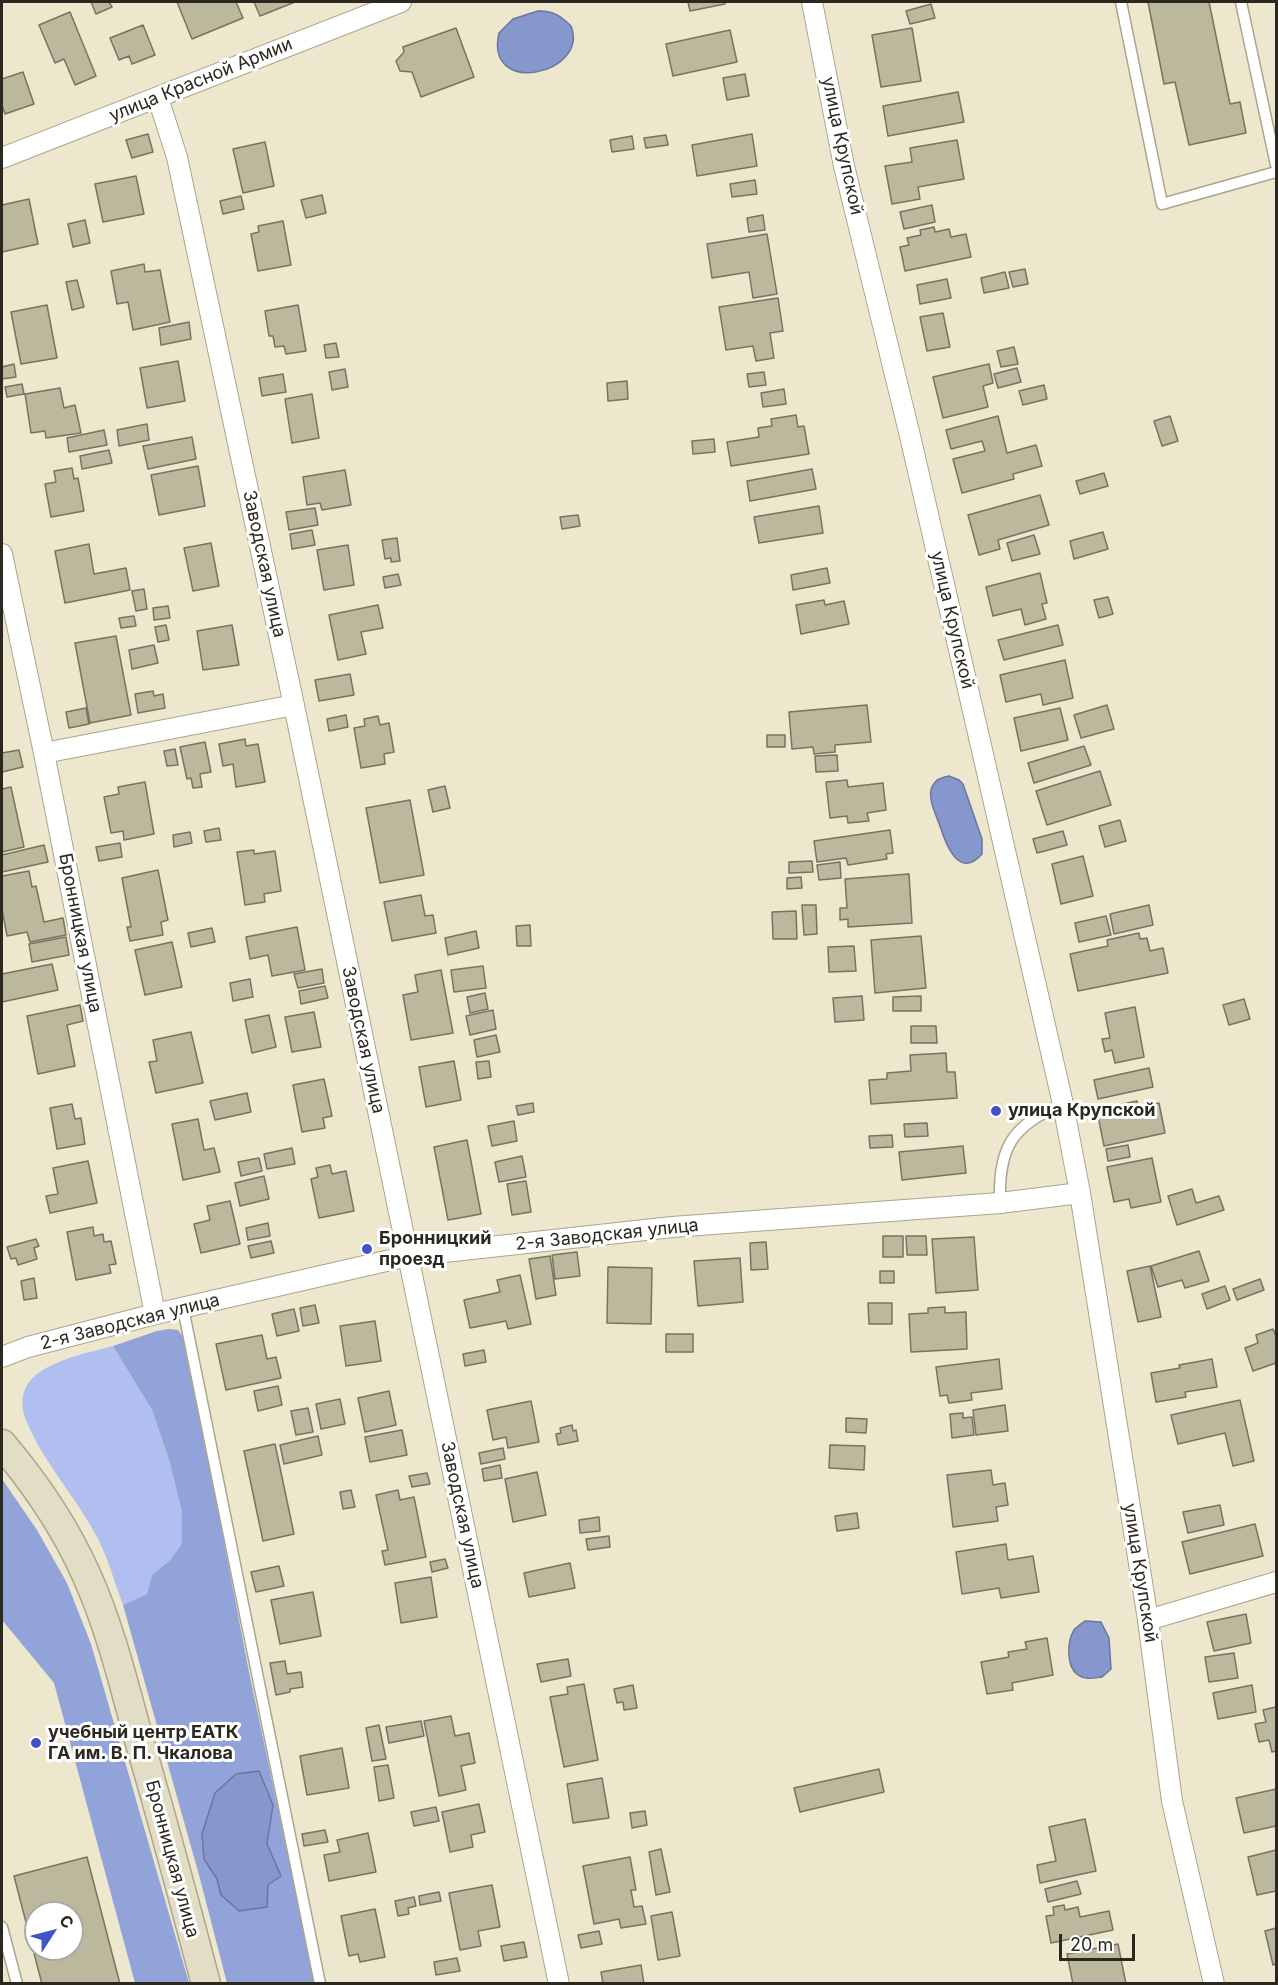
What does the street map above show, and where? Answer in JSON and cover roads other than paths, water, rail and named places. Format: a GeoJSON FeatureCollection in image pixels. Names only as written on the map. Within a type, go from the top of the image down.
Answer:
{"type":"FeatureCollection","features":[{"type":"Feature","properties":{"kind":"main road","name":"Бронницкая улица"},"geometry":{"type":"LineString","coordinates":[[2,1444],[64,1532],[86,1574],[102,1613],[160,1810],[206,1983]]}},
{"type":"Feature","properties":{"kind":"street","name":"улица Красной Армии"},"geometry":{"type":"LineString","coordinates":[[2,158],[401,2]]}},
{"type":"Feature","properties":{"kind":"street","name":"улица Крупской"},"geometry":{"type":"LineString","coordinates":[[812,2],[844,166],[911,440],[1063,1104],[1080,1193],[1148,1620],[1172,1801],[1214,1983]]}},
{"type":"Feature","properties":{"kind":"street","name":"Заводская улица"},"geometry":{"type":"LineString","coordinates":[[158,98],[177,157],[294,705],[559,1983]]}},
{"type":"Feature","properties":{"kind":"street","name":"Бронницкая улица"},"geometry":{"type":"LineString","coordinates":[[2,554],[44,753],[155,1314]]}},
{"type":"Feature","properties":{"kind":"street"},"geometry":{"type":"LineString","coordinates":[[44,753],[294,705]]}},
{"type":"Feature","properties":{"kind":"street","name":"2-я Заводская улица"},"geometry":{"type":"LineString","coordinates":[[2,1357],[28,1347],[155,1314],[408,1256],[672,1227],[1000,1203],[1080,1193]]}},
{"type":"Feature","properties":{"kind":"street"},"geometry":{"type":"LineString","coordinates":[[1148,1620],[1276,1582]]}},
{"type":"Feature","properties":{"kind":"lane"},"geometry":{"type":"LineString","coordinates":[[1120,2],[1162,204],[1276,172]]}},
{"type":"Feature","properties":{"kind":"lane"},"geometry":{"type":"LineString","coordinates":[[1241,2],[1276,165]]}},
{"type":"Feature","properties":{"kind":"lane"},"geometry":{"type":"LineString","coordinates":[[1000,1203],[999,1180],[1004,1153],[1019,1131],[1039,1113],[1063,1104]]}},
{"type":"Feature","properties":{"kind":"lane"},"geometry":{"type":"LineString","coordinates":[[183,1308],[320,1983]]}},
{"type":"Feature","properties":{"kind":"lane"},"geometry":{"type":"LineString","coordinates":[[2,1927],[17,1983]]}},
{"type":"Feature","properties":{"kind":"place","name":"улица Крупской"},"geometry":{"type":"Point","coordinates":[996,1111]}},
{"type":"Feature","properties":{"kind":"place","name":"Бронницкий проезд"},"geometry":{"type":"Point","coordinates":[367,1249]}},
{"type":"Feature","properties":{"kind":"place","name":"учебный центр ЕАТК ГА им. В. П. Чкалова"},"geometry":{"type":"Point","coordinates":[36,1743]}}]}
